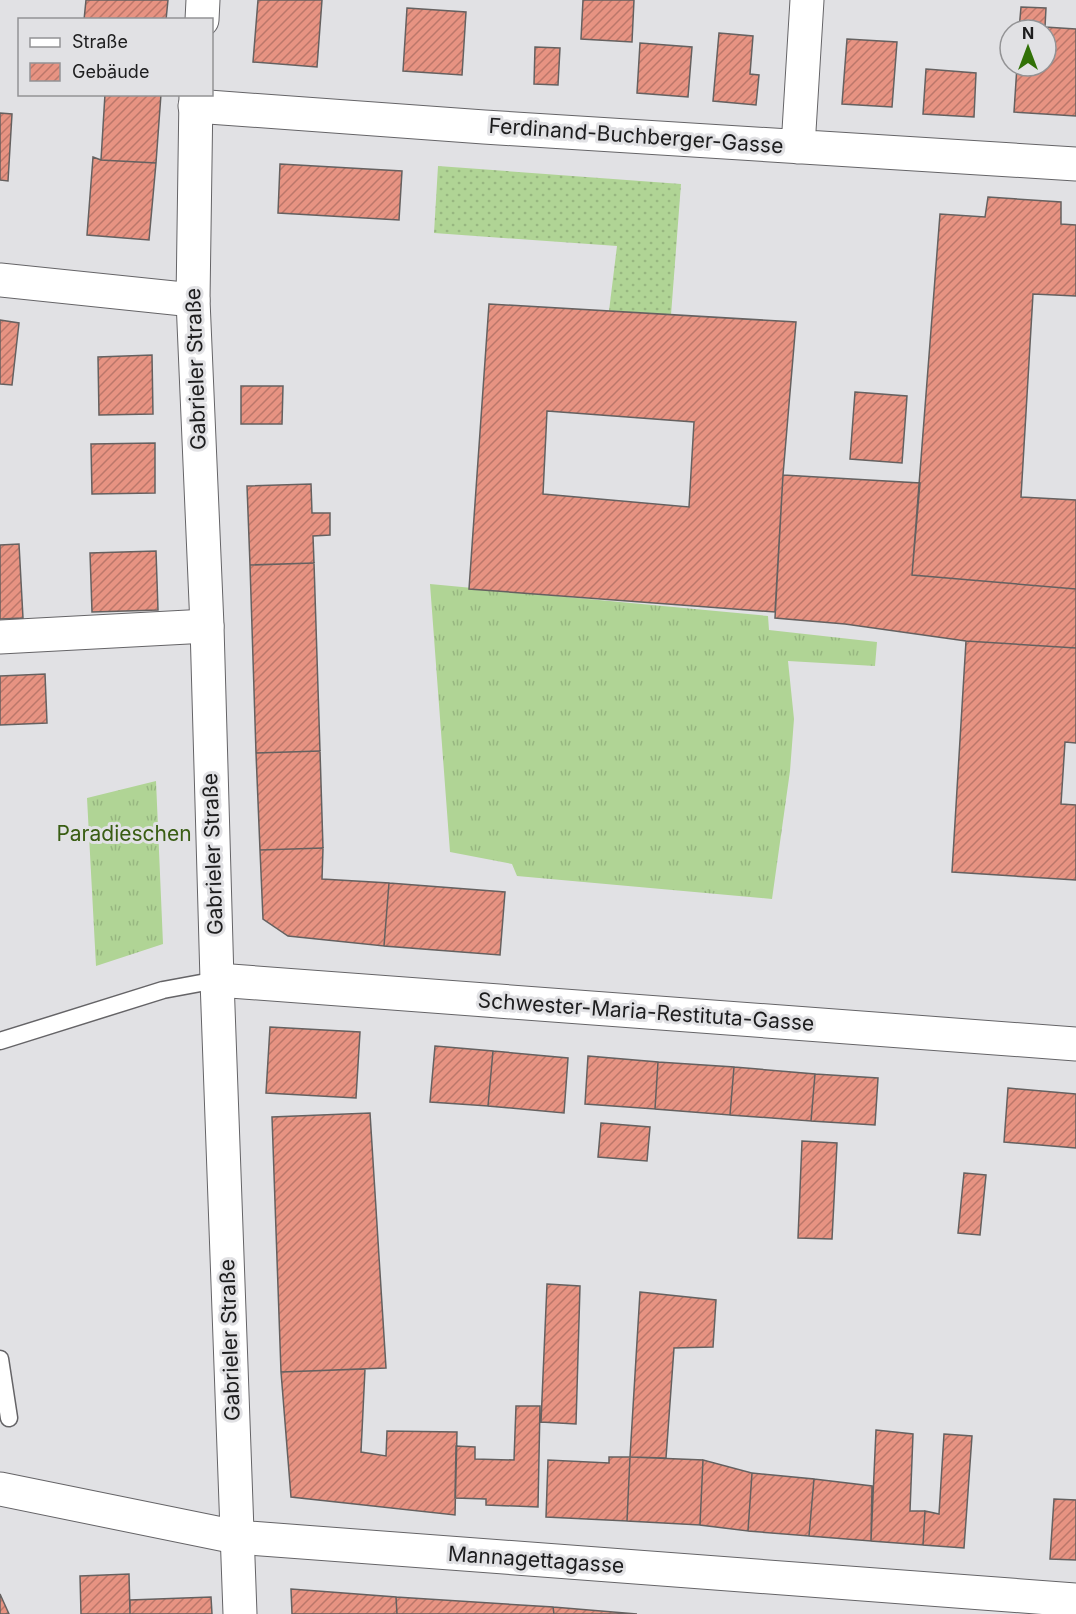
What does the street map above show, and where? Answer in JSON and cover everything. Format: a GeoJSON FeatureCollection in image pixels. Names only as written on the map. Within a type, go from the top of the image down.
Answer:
{"type":"FeatureCollection","features":[{"type":"Feature","properties":{"kind":"street"},"geometry":{"type":"LineString","coordinates":[[202,18],[203,0]]}},
{"type":"Feature","properties":{"kind":"street"},"geometry":{"type":"LineString","coordinates":[[798,147],[807,0]]}},
{"type":"Feature","properties":{"kind":"street","name":"Ferdinand-Buchberger-Gasse"},"geometry":{"type":"LineString","coordinates":[[196,100],[484,127],[1076,164]]}},
{"type":"Feature","properties":{"kind":"street","name":"Gabrieler Straße"},"geometry":{"type":"LineString","coordinates":[[196,100],[193,300],[207,626],[217,980],[240,1614]]}},
{"type":"Feature","properties":{"kind":"street"},"geometry":{"type":"LineString","coordinates":[[0,280],[193,300]]}},
{"type":"Feature","properties":{"kind":"street"},"geometry":{"type":"LineString","coordinates":[[0,637],[207,626]]}},
{"type":"Feature","properties":{"kind":"street","name":"Schwester-Maria-Restituta-Gasse"},"geometry":{"type":"LineString","coordinates":[[217,980],[1076,1044]]}},
{"type":"Feature","properties":{"kind":"street","name":"Mannagettagasse"},"geometry":{"type":"LineString","coordinates":[[0,1489],[236,1537],[1076,1600]]}},
{"type":"Feature","properties":{"kind":"lane"},"geometry":{"type":"LineString","coordinates":[[0,1041],[163,990],[217,980]]}},
{"type":"Feature","properties":{"kind":"lane"},"geometry":{"type":"LineString","coordinates":[[0,1359],[9,1418]]}},
{"type":"Feature","properties":{"kind":"green space"},"geometry":{"type":"Polygon","coordinates":[[[438,166],[681,184],[671,315],[609,311],[617,246],[434,233],[438,166]]]}},
{"type":"Feature","properties":{"kind":"green space"},"geometry":{"type":"Polygon","coordinates":[[[430,584],[768,616],[769,630],[877,642],[875,666],[788,661],[794,719],[790,771],[772,899],[517,876],[512,864],[450,852],[430,584]]]}},
{"type":"Feature","properties":{"kind":"green space","name":"Paradieschen"},"geometry":{"type":"Polygon","coordinates":[[[156,781],[163,944],[96,966],[87,798],[156,781]]]}},
{"type":"Feature","properties":{"kind":"building"},"geometry":{"type":"Polygon","coordinates":[[[86,0],[168,0],[166,18],[84,18],[86,0]]]}},
{"type":"Feature","properties":{"kind":"building"},"geometry":{"type":"Polygon","coordinates":[[[258,0],[322,0],[317,67],[253,62],[258,0]]]}},
{"type":"Feature","properties":{"kind":"building"},"geometry":{"type":"Polygon","coordinates":[[[583,0],[634,0],[632,42],[581,39],[583,0]]]}},
{"type":"Feature","properties":{"kind":"building"},"geometry":{"type":"Polygon","coordinates":[[[1021,7],[1046,8],[1045,18],[1020,18],[1021,7]]]}},
{"type":"Feature","properties":{"kind":"building"},"geometry":{"type":"Polygon","coordinates":[[[407,8],[466,12],[462,75],[403,71],[407,8]]]}},
{"type":"Feature","properties":{"kind":"building"},"geometry":{"type":"Polygon","coordinates":[[[1058,28],[1076,29],[1076,116],[1014,112],[1016,78],[1058,78],[1058,28]]]}},
{"type":"Feature","properties":{"kind":"building"},"geometry":{"type":"Polygon","coordinates":[[[719,33],[753,36],[750,74],[759,75],[756,105],[713,101],[719,33]]]}},
{"type":"Feature","properties":{"kind":"building"},"geometry":{"type":"Polygon","coordinates":[[[847,39],[897,42],[892,107],[842,104],[847,39]]]}},
{"type":"Feature","properties":{"kind":"building"},"geometry":{"type":"Polygon","coordinates":[[[640,43],[692,47],[688,97],[637,93],[640,43]]]}},
{"type":"Feature","properties":{"kind":"building"},"geometry":{"type":"Polygon","coordinates":[[[535,47],[560,48],[558,85],[534,84],[535,47]]]}},
{"type":"Feature","properties":{"kind":"building"},"geometry":{"type":"Polygon","coordinates":[[[926,69],[976,73],[974,117],[923,114],[926,69]]]}},
{"type":"Feature","properties":{"kind":"building"},"geometry":{"type":"Polygon","coordinates":[[[105,96],[161,96],[156,163],[101,160],[105,96]]]}},
{"type":"Feature","properties":{"kind":"building"},"geometry":{"type":"Polygon","coordinates":[[[0,113],[12,114],[8,181],[0,180],[0,113]]]}},
{"type":"Feature","properties":{"kind":"building"},"geometry":{"type":"Polygon","coordinates":[[[93,157],[101,160],[156,163],[149,240],[87,235],[93,157]]]}},
{"type":"Feature","properties":{"kind":"building"},"geometry":{"type":"Polygon","coordinates":[[[280,164],[402,171],[399,220],[278,213],[280,164]]]}},
{"type":"Feature","properties":{"kind":"building"},"geometry":{"type":"Polygon","coordinates":[[[988,197],[1061,202],[1061,224],[1076,225],[1076,296],[1033,294],[1021,497],[1076,500],[1076,589],[912,575],[940,214],[985,217],[988,197]]]}},
{"type":"Feature","properties":{"kind":"building"},"geometry":{"type":"Polygon","coordinates":[[[489,304],[796,322],[783,475],[775,612],[469,589],[489,304]],[[547,411],[543,494],[689,507],[694,422],[547,411]]]}},
{"type":"Feature","properties":{"kind":"building"},"geometry":{"type":"Polygon","coordinates":[[[0,320],[19,323],[12,385],[0,384],[0,320]]]}},
{"type":"Feature","properties":{"kind":"building"},"geometry":{"type":"Polygon","coordinates":[[[152,355],[153,414],[99,415],[98,357],[152,355]]]}},
{"type":"Feature","properties":{"kind":"building"},"geometry":{"type":"Polygon","coordinates":[[[241,386],[283,386],[282,424],[241,424],[241,386]]]}},
{"type":"Feature","properties":{"kind":"building"},"geometry":{"type":"Polygon","coordinates":[[[855,392],[907,396],[902,463],[850,459],[855,392]]]}},
{"type":"Feature","properties":{"kind":"building"},"geometry":{"type":"Polygon","coordinates":[[[155,443],[155,493],[92,494],[91,444],[155,443]]]}},
{"type":"Feature","properties":{"kind":"building"},"geometry":{"type":"Polygon","coordinates":[[[783,475],[920,483],[912,575],[1076,589],[1076,648],[966,641],[845,624],[775,618],[783,475]]]}},
{"type":"Feature","properties":{"kind":"building"},"geometry":{"type":"Polygon","coordinates":[[[311,484],[312,513],[330,513],[330,535],[313,536],[314,563],[250,565],[247,486],[311,484]]]}},
{"type":"Feature","properties":{"kind":"building"},"geometry":{"type":"Polygon","coordinates":[[[19,544],[23,618],[0,619],[0,545],[19,544]]]}},
{"type":"Feature","properties":{"kind":"building"},"geometry":{"type":"Polygon","coordinates":[[[156,551],[158,610],[92,612],[90,553],[156,551]]]}},
{"type":"Feature","properties":{"kind":"building"},"geometry":{"type":"Polygon","coordinates":[[[314,563],[320,751],[256,753],[250,565],[314,563]]]}},
{"type":"Feature","properties":{"kind":"building"},"geometry":{"type":"Polygon","coordinates":[[[966,641],[1076,648],[1076,743],[1065,742],[1061,804],[1076,805],[1076,880],[952,872],[966,641]]]}},
{"type":"Feature","properties":{"kind":"building"},"geometry":{"type":"Polygon","coordinates":[[[45,674],[47,723],[0,725],[0,676],[45,674]]]}},
{"type":"Feature","properties":{"kind":"building"},"geometry":{"type":"Polygon","coordinates":[[[320,751],[323,848],[260,850],[256,753],[320,751]]]}},
{"type":"Feature","properties":{"kind":"building"},"geometry":{"type":"Polygon","coordinates":[[[323,848],[322,879],[389,883],[384,946],[288,936],[263,919],[260,850],[323,848]]]}},
{"type":"Feature","properties":{"kind":"building"},"geometry":{"type":"Polygon","coordinates":[[[389,883],[505,892],[500,955],[384,946],[389,883]]]}},
{"type":"Feature","properties":{"kind":"building"},"geometry":{"type":"Polygon","coordinates":[[[270,1027],[360,1032],[356,1098],[266,1093],[270,1027]]]}},
{"type":"Feature","properties":{"kind":"building"},"geometry":{"type":"Polygon","coordinates":[[[435,1046],[493,1051],[488,1106],[430,1102],[435,1046]]]}},
{"type":"Feature","properties":{"kind":"building"},"geometry":{"type":"Polygon","coordinates":[[[493,1051],[568,1058],[564,1113],[488,1106],[493,1051]]]}},
{"type":"Feature","properties":{"kind":"building"},"geometry":{"type":"Polygon","coordinates":[[[588,1056],[658,1062],[655,1109],[585,1104],[588,1056]]]}},
{"type":"Feature","properties":{"kind":"building"},"geometry":{"type":"Polygon","coordinates":[[[658,1062],[734,1067],[730,1115],[655,1109],[658,1062]]]}},
{"type":"Feature","properties":{"kind":"building"},"geometry":{"type":"Polygon","coordinates":[[[734,1067],[815,1074],[811,1121],[730,1115],[734,1067]]]}},
{"type":"Feature","properties":{"kind":"building"},"geometry":{"type":"Polygon","coordinates":[[[815,1074],[878,1078],[875,1125],[811,1121],[815,1074]]]}},
{"type":"Feature","properties":{"kind":"building"},"geometry":{"type":"Polygon","coordinates":[[[1008,1088],[1076,1094],[1076,1148],[1004,1142],[1008,1088]]]}},
{"type":"Feature","properties":{"kind":"building"},"geometry":{"type":"Polygon","coordinates":[[[370,1113],[386,1368],[281,1372],[272,1117],[370,1113]]]}},
{"type":"Feature","properties":{"kind":"building"},"geometry":{"type":"Polygon","coordinates":[[[601,1123],[650,1127],[647,1161],[598,1157],[601,1123]]]}},
{"type":"Feature","properties":{"kind":"building"},"geometry":{"type":"Polygon","coordinates":[[[802,1141],[837,1143],[832,1239],[798,1238],[802,1141]]]}},
{"type":"Feature","properties":{"kind":"building"},"geometry":{"type":"Polygon","coordinates":[[[964,1173],[986,1175],[980,1235],[958,1233],[964,1173]]]}},
{"type":"Feature","properties":{"kind":"building"},"geometry":{"type":"Polygon","coordinates":[[[547,1284],[580,1286],[576,1424],[541,1422],[547,1284]]]}},
{"type":"Feature","properties":{"kind":"building"},"geometry":{"type":"Polygon","coordinates":[[[640,1292],[716,1300],[713,1347],[674,1348],[666,1458],[630,1457],[640,1292]]]}},
{"type":"Feature","properties":{"kind":"building"},"geometry":{"type":"Polygon","coordinates":[[[365,1369],[361,1452],[386,1456],[387,1431],[457,1432],[455,1515],[291,1497],[281,1372],[365,1369]]]}},
{"type":"Feature","properties":{"kind":"building"},"geometry":{"type":"Polygon","coordinates":[[[516,1406],[540,1406],[538,1507],[486,1505],[486,1499],[455,1498],[456,1446],[475,1447],[475,1459],[514,1460],[516,1406]]]}},
{"type":"Feature","properties":{"kind":"building"},"geometry":{"type":"Polygon","coordinates":[[[876,1430],[913,1434],[910,1511],[925,1511],[923,1545],[871,1541],[876,1430]]]}},
{"type":"Feature","properties":{"kind":"building"},"geometry":{"type":"Polygon","coordinates":[[[944,1434],[972,1436],[964,1548],[923,1545],[925,1511],[939,1514],[944,1434]]]}},
{"type":"Feature","properties":{"kind":"building"},"geometry":{"type":"Polygon","coordinates":[[[609,1457],[630,1457],[627,1521],[546,1517],[548,1460],[609,1463],[609,1457]]]}},
{"type":"Feature","properties":{"kind":"building"},"geometry":{"type":"Polygon","coordinates":[[[630,1457],[703,1460],[700,1525],[627,1521],[630,1457]]]}},
{"type":"Feature","properties":{"kind":"building"},"geometry":{"type":"Polygon","coordinates":[[[703,1460],[752,1473],[748,1531],[700,1525],[703,1460]]]}},
{"type":"Feature","properties":{"kind":"building"},"geometry":{"type":"Polygon","coordinates":[[[752,1473],[814,1479],[809,1536],[748,1531],[752,1473]]]}},
{"type":"Feature","properties":{"kind":"building"},"geometry":{"type":"Polygon","coordinates":[[[814,1479],[872,1486],[871,1541],[809,1536],[814,1479]]]}},
{"type":"Feature","properties":{"kind":"building"},"geometry":{"type":"Polygon","coordinates":[[[1054,1499],[1076,1500],[1076,1560],[1050,1559],[1054,1499]]]}},
{"type":"Feature","properties":{"kind":"building"},"geometry":{"type":"Polygon","coordinates":[[[129,1574],[130,1614],[81,1614],[80,1576],[129,1574]]]}},
{"type":"Feature","properties":{"kind":"building"},"geometry":{"type":"Polygon","coordinates":[[[291,1589],[396,1597],[397,1614],[292,1614],[291,1589]]]}},
{"type":"Feature","properties":{"kind":"building"},"geometry":{"type":"Polygon","coordinates":[[[0,1594],[9,1614],[0,1614],[0,1594]]]}},
{"type":"Feature","properties":{"kind":"building"},"geometry":{"type":"Polygon","coordinates":[[[211,1597],[212,1614],[130,1614],[130,1600],[211,1597]]]}},
{"type":"Feature","properties":{"kind":"building"},"geometry":{"type":"Polygon","coordinates":[[[396,1597],[553,1607],[554,1614],[397,1614],[396,1597]]]}},
{"type":"Feature","properties":{"kind":"building"},"geometry":{"type":"Polygon","coordinates":[[[553,1607],[637,1614],[554,1614],[553,1607]]]}}]}
